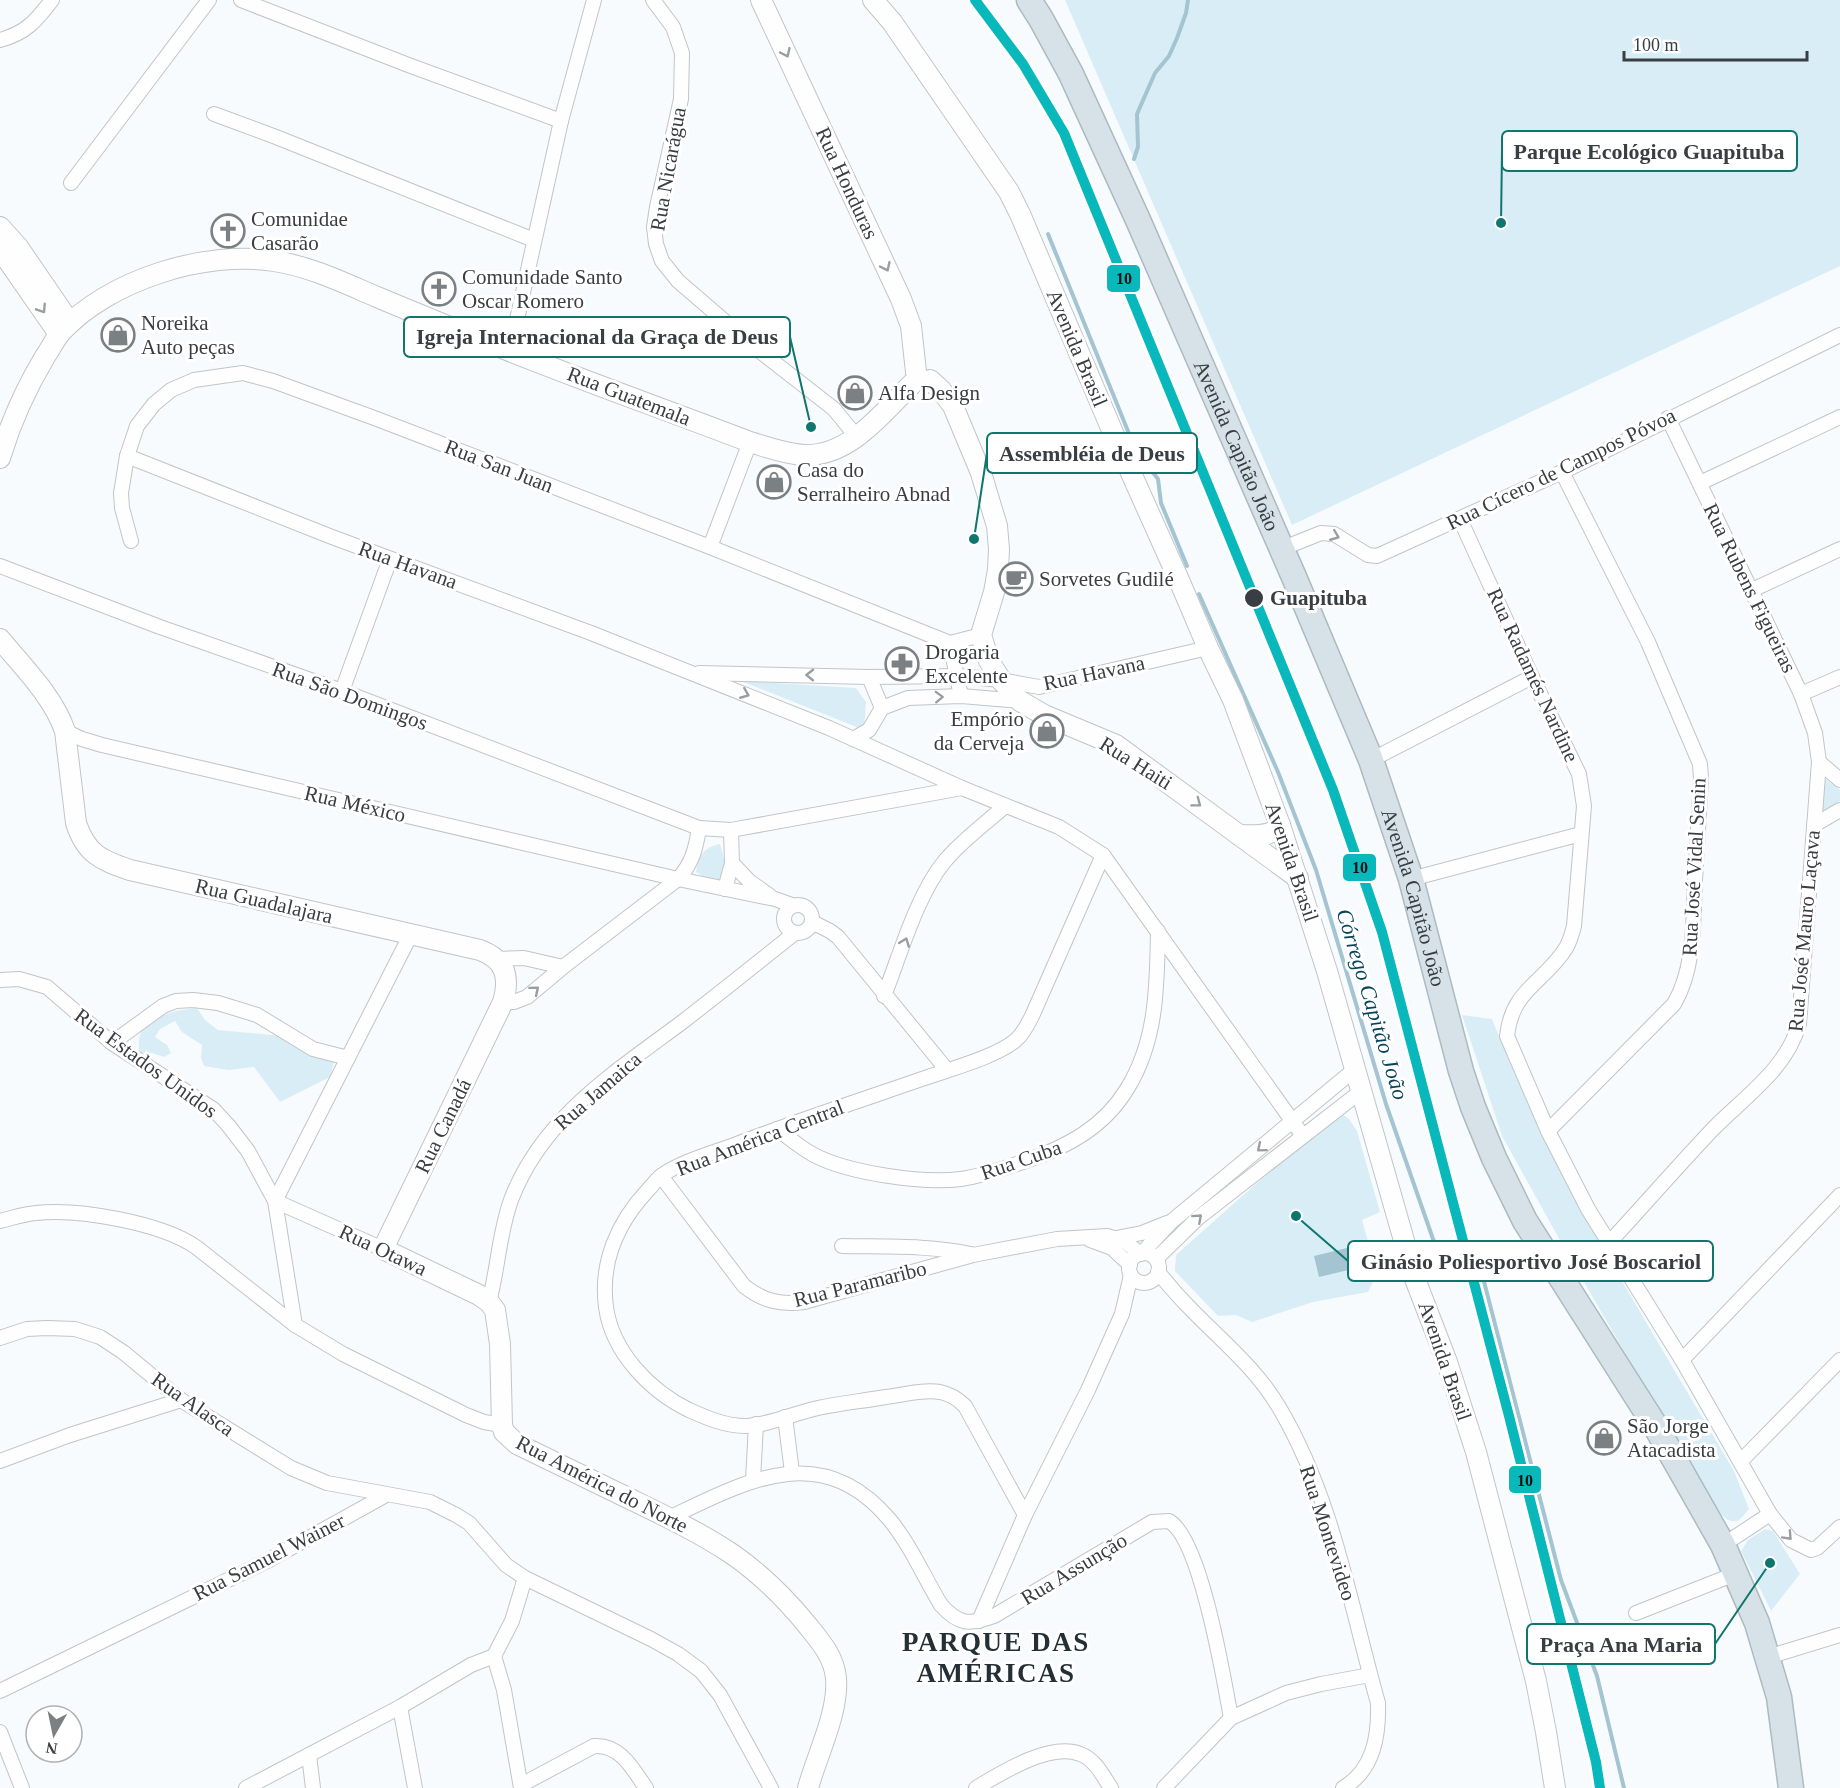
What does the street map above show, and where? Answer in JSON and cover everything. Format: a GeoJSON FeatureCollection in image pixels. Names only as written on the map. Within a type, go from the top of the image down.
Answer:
{"type":"FeatureCollection","features":[{"type":"Feature","properties":{"kind":"highway","name":"Avenida Capitão João"},"geometry":{"type":"LineString","coordinates":[[1029,0],[1071,74],[1138,220],[1371,760],[1411,879],[1461,1071],[1494,1158],[1525,1221],[1656,1427],[1723,1545],[1757,1623],[1779,1697],[1791,1788]]}},
{"type":"Feature","properties":{"kind":"main road","name":"Rua Honduras"},"geometry":{"type":"LineString","coordinates":[[761,0],[901,299],[912,326],[920,378]]}},
{"type":"Feature","properties":{"kind":"main road","name":"Avenida Brasil"},"geometry":{"type":"LineString","coordinates":[[873,0],[892,22],[1009,192],[1208,648],[1233,700],[1281,825],[1327,971],[1415,1279],[1447,1362],[1476,1452],[1533,1670],[1555,1788]]}},
{"type":"Feature","properties":{"kind":"main road"},"geometry":{"type":"LineString","coordinates":[[0,227],[6,255],[65,329]]}},
{"type":"Feature","properties":{"kind":"main road","name":"Rua Guatemala"},"geometry":{"type":"LineString","coordinates":[[0,458],[13,419],[30,382],[65,329],[104,297],[141,279],[178,268],[229,259],[260,259],[297,267],[750,442],[788,453],[806,455],[836,450],[856,436],[920,378]]}},
{"type":"Feature","properties":{"kind":"main road"},"geometry":{"type":"LineString","coordinates":[[920,378],[941,390],[953,406],[981,474],[997,526],[998,570],[981,635],[989,661],[1001,680]]}},
{"type":"Feature","properties":{"kind":"main road"},"geometry":{"type":"LineString","coordinates":[[0,639],[52,702],[66,730]]}},
{"type":"Feature","properties":{"kind":"main road","name":"Rua Haiti"},"geometry":{"type":"LineString","coordinates":[[1001,680],[1020,701],[1044,715],[1116,745],[1298,878]]}},
{"type":"Feature","properties":{"kind":"main road","name":"Rua Guadalajara"},"geometry":{"type":"LineString","coordinates":[[66,730],[76,823],[89,850],[106,861],[130,870],[480,950],[497,959]]}},
{"type":"Feature","properties":{"kind":"main road"},"geometry":{"type":"LineString","coordinates":[[1239,835],[1265,834],[1278,829],[1281,825]]}},
{"type":"Feature","properties":{"kind":"main road","name":"Rua Canadá"},"geometry":{"type":"LineString","coordinates":[[383,1249],[503,1002],[506,992],[506,975],[497,959]]}},
{"type":"Feature","properties":{"kind":"main road","name":"Rua Otawa"},"geometry":{"type":"LineString","coordinates":[[383,1249],[489,1302]]}},
{"type":"Feature","properties":{"kind":"main road"},"geometry":{"type":"LineString","coordinates":[[489,1302],[495,1310],[500,1344],[502,1425]]}},
{"type":"Feature","properties":{"kind":"main road","name":"Rua América do Norte"},"geometry":{"type":"LineString","coordinates":[[502,1425],[504,1432],[517,1444],[669,1518],[733,1555],[760,1575],[791,1605],[827,1651],[833,1665],[836,1690],[833,1707],[805,1787]]}},
{"type":"Feature","properties":{"kind":"street"},"geometry":{"type":"LineString","coordinates":[[0,40],[14,36],[33,24],[52,0]]}},
{"type":"Feature","properties":{"kind":"street"},"geometry":{"type":"LineString","coordinates":[[71,183],[209,0]]}},
{"type":"Feature","properties":{"kind":"street"},"geometry":{"type":"LineString","coordinates":[[241,0],[561,121]]}},
{"type":"Feature","properties":{"kind":"street"},"geometry":{"type":"LineString","coordinates":[[510,351],[561,121],[594,0]]}},
{"type":"Feature","properties":{"kind":"street","name":"Rua Nicarágua"},"geometry":{"type":"LineString","coordinates":[[653,0],[673,27],[682,53],[681,99],[654,227],[656,244],[662,261],[678,281],[695,296],[757,349],[834,409],[856,436]]}},
{"type":"Feature","properties":{"kind":"street"},"geometry":{"type":"LineString","coordinates":[[214,114],[534,240]]}},
{"type":"Feature","properties":{"kind":"street","name":"Rua Cícero de Campos Póvoa"},"geometry":{"type":"LineString","coordinates":[[1281,549],[1321,532],[1328,532],[1373,556],[1562,472],[1840,335]]}},
{"type":"Feature","properties":{"kind":"street","name":"Rua San Juan"},"geometry":{"type":"LineString","coordinates":[[131,541],[122,508],[121,493],[127,456],[137,426],[154,404],[171,390],[194,380],[243,373],[273,381],[377,419],[710,547],[950,643]]}},
{"type":"Feature","properties":{"kind":"street"},"geometry":{"type":"LineString","coordinates":[[1700,483],[1840,417]]}},
{"type":"Feature","properties":{"kind":"street","name":"Rua Rubens Figueiras"},"geometry":{"type":"LineString","coordinates":[[1668,418],[1801,694],[1815,733],[1819,762]]}},
{"type":"Feature","properties":{"kind":"street"},"geometry":{"type":"LineString","coordinates":[[710,547],[750,442]]}},
{"type":"Feature","properties":{"kind":"street","name":"Rua Havana"},"geometry":{"type":"LineString","coordinates":[[127,456],[390,559],[591,633],[829,728],[875,749]]}},
{"type":"Feature","properties":{"kind":"street","name":"Rua José Vidal Senin"},"geometry":{"type":"LineString","coordinates":[[1548,1131],[1674,1004],[1683,989],[1692,927],[1701,778],[1700,764],[1648,642],[1562,472]]}},
{"type":"Feature","properties":{"kind":"street","name":"Rua Radamés Nardine"},"geometry":{"type":"LineString","coordinates":[[1460,519],[1579,774],[1584,806],[1574,926],[1569,941],[1558,958],[1518,1001],[1509,1022],[1507,1036],[1548,1131],[1588,1209],[1682,1360],[1770,1514],[1791,1540],[1811,1550],[1817,1548],[1840,1527]]}},
{"type":"Feature","properties":{"kind":"street"},"geometry":{"type":"LineString","coordinates":[[1750,591],[1840,549]]}},
{"type":"Feature","properties":{"kind":"street"},"geometry":{"type":"LineString","coordinates":[[342,691],[390,559]]}},
{"type":"Feature","properties":{"kind":"street","name":"Rua São Domingos"},"geometry":{"type":"LineString","coordinates":[[0,566],[160,627],[342,691],[699,828],[731,830],[962,788]]}},
{"type":"Feature","properties":{"kind":"street"},"geometry":{"type":"LineString","coordinates":[[961,696],[950,643],[981,635]]}},
{"type":"Feature","properties":{"kind":"street","name":"Rua Havana"},"geometry":{"type":"LineString","coordinates":[[691,673],[869,677],[958,676],[1001,680],[1039,687],[1208,648]]}},
{"type":"Feature","properties":{"kind":"street"},"geometry":{"type":"LineString","coordinates":[[853,739],[869,730],[882,708],[869,677]]}},
{"type":"Feature","properties":{"kind":"street"},"geometry":{"type":"LineString","coordinates":[[1371,760],[1532,677]]}},
{"type":"Feature","properties":{"kind":"street"},"geometry":{"type":"LineString","coordinates":[[1801,694],[1840,677]]}},
{"type":"Feature","properties":{"kind":"street","name":"Rua Havana"},"geometry":{"type":"LineString","coordinates":[[882,708],[908,698],[961,696],[1020,701]]}},
{"type":"Feature","properties":{"kind":"street","name":"Rua México"},"geometry":{"type":"LineString","coordinates":[[66,730],[82,739],[102,745],[678,879],[775,899],[792,905]]}},
{"type":"Feature","properties":{"kind":"street"},"geometry":{"type":"LineString","coordinates":[[869,730],[870,741],[875,749],[962,788],[1059,827],[1103,855],[1303,1136]]}},
{"type":"Feature","properties":{"kind":"street"},"geometry":{"type":"LineString","coordinates":[[1819,762],[1840,780]]}},
{"type":"Feature","properties":{"kind":"street","name":"Rua José Mauro Laçava"},"geometry":{"type":"LineString","coordinates":[[1609,1243],[1713,1129],[1780,1063],[1795,1038],[1799,1024],[1819,762]]}},
{"type":"Feature","properties":{"kind":"street"},"geometry":{"type":"LineString","coordinates":[[885,996],[918,908],[932,879],[944,862],[961,845],[1005,806]]}},
{"type":"Feature","properties":{"kind":"street"},"geometry":{"type":"LineString","coordinates":[[1814,825],[1840,810]]}},
{"type":"Feature","properties":{"kind":"street"},"geometry":{"type":"LineString","coordinates":[[503,1002],[514,1002],[527,997],[678,879],[695,850],[699,828]]}},
{"type":"Feature","properties":{"kind":"street"},"geometry":{"type":"LineString","coordinates":[[725,889],[732,863],[731,830]]}},
{"type":"Feature","properties":{"kind":"street"},"geometry":{"type":"LineString","coordinates":[[1411,879],[1581,834]]}},
{"type":"Feature","properties":{"kind":"street","name":"Rua América Central"},"geometry":{"type":"LineString","coordinates":[[1025,1515],[965,1406],[950,1394],[937,1391],[916,1392],[818,1408],[756,1425],[728,1424],[707,1419],[666,1398],[624,1354],[612,1332],[606,1312],[604,1293],[610,1249],[618,1231],[638,1201],[661,1176],[707,1155],[777,1129],[1004,1049],[1017,1039],[1032,1016],[1103,855]]}},
{"type":"Feature","properties":{"kind":"street"},"geometry":{"type":"LineString","coordinates":[[732,863],[749,881],[775,899]]}},
{"type":"Feature","properties":{"kind":"street","name":"Rua México"},"geometry":{"type":"LineString","coordinates":[[758,896],[783,920]]}},
{"type":"Feature","properties":{"kind":"street"},"geometry":{"type":"LineString","coordinates":[[776,948],[783,920],[788,908],[797,904],[811,912],[812,922],[806,931],[795,933],[786,928],[783,920]]}},
{"type":"Feature","properties":{"kind":"street"},"geometry":{"type":"LineString","coordinates":[[812,922],[838,937],[947,1070]]}},
{"type":"Feature","properties":{"kind":"street","name":"Rua Cuba"},"geometry":{"type":"LineString","coordinates":[[777,1129],[814,1155],[834,1163],[888,1176],[933,1181],[961,1179],[1052,1152],[1083,1135],[1107,1116],[1127,1090],[1144,1058],[1151,1032],[1158,981],[1158,931]]}},
{"type":"Feature","properties":{"kind":"street","name":"Rua Jamaica"},"geometry":{"type":"LineString","coordinates":[[489,1302],[511,1200],[539,1146],[562,1118],[600,1084],[795,933]]}},
{"type":"Feature","properties":{"kind":"street"},"geometry":{"type":"LineString","coordinates":[[275,1201],[411,934]]}},
{"type":"Feature","properties":{"kind":"street","name":"Rua Guadalajara"},"geometry":{"type":"LineString","coordinates":[[497,959],[524,958],[563,967]]}},
{"type":"Feature","properties":{"kind":"street","name":"Rua Estados Unidos"},"geometry":{"type":"LineString","coordinates":[[0,980],[20,979],[47,987],[112,1043],[213,1109],[228,1125],[248,1151],[275,1201],[295,1325]]}},
{"type":"Feature","properties":{"kind":"street"},"geometry":{"type":"LineString","coordinates":[[112,1043],[163,1006],[176,1001],[193,1000],[218,1004],[257,1015],[313,1049],[348,1058]]}},
{"type":"Feature","properties":{"kind":"street"},"geometry":{"type":"LineString","coordinates":[[669,1518],[753,1480],[792,1472],[832,1478],[868,1497],[890,1520],[941,1605],[952,1617],[966,1623],[979,1622],[1025,1515],[1088,1390],[1122,1314],[1136,1262],[1172,1221],[1354,1070]]}},
{"type":"Feature","properties":{"kind":"street"},"geometry":{"type":"LineString","coordinates":[[1122,1314],[1198,1218],[1360,1092]]}},
{"type":"Feature","properties":{"kind":"street","name":"Rua Paramaribo"},"geometry":{"type":"LineString","coordinates":[[661,1176],[744,1286],[770,1302],[780,1303],[804,1302],[973,1255],[1023,1245],[1098,1235],[1116,1238],[1142,1233],[1172,1221]]}},
{"type":"Feature","properties":{"kind":"street"},"geometry":{"type":"LineString","coordinates":[[1682,1360],[1840,1195]]}},
{"type":"Feature","properties":{"kind":"street","name":"Rua Otawa"},"geometry":{"type":"LineString","coordinates":[[275,1201],[383,1249]]}},
{"type":"Feature","properties":{"kind":"street","name":"Rua América do Norte"},"geometry":{"type":"LineString","coordinates":[[0,1221],[35,1212],[61,1213],[108,1218],[183,1238],[295,1325],[343,1354],[466,1415],[502,1425]]}},
{"type":"Feature","properties":{"kind":"street","name":"Rua Paramaribo"},"geometry":{"type":"LineString","coordinates":[[1079,1238],[1112,1248],[1136,1262]]}},
{"type":"Feature","properties":{"kind":"street"},"geometry":{"type":"LineString","coordinates":[[1116,1238],[1126,1242],[1136,1262],[1138,1282],[1153,1274]]}},
{"type":"Feature","properties":{"kind":"street"},"geometry":{"type":"LineString","coordinates":[[842,1246],[924,1248],[973,1255]]}},
{"type":"Feature","properties":{"kind":"street"},"geometry":{"type":"LineString","coordinates":[[1136,1262],[1150,1254],[1153,1274]]}},
{"type":"Feature","properties":{"kind":"street","name":"Rua Montevideo"},"geometry":{"type":"LineString","coordinates":[[1153,1274],[1253,1372],[1280,1408],[1307,1464],[1325,1511],[1378,1703],[1379,1728],[1371,1758],[1360,1773],[1343,1788]]}},
{"type":"Feature","properties":{"kind":"street","name":"Rua Alasca"},"geometry":{"type":"LineString","coordinates":[[0,1338],[27,1329],[47,1328],[75,1329],[100,1337],[123,1352],[181,1400],[291,1468],[327,1483],[386,1495]]}},
{"type":"Feature","properties":{"kind":"street"},"geometry":{"type":"LineString","coordinates":[[1741,1461],[1840,1360]]}},
{"type":"Feature","properties":{"kind":"street"},"geometry":{"type":"LineString","coordinates":[[0,1461],[70,1435],[181,1400]]}},
{"type":"Feature","properties":{"kind":"street"},"geometry":{"type":"LineString","coordinates":[[785,1417],[792,1472]]}},
{"type":"Feature","properties":{"kind":"street"},"geometry":{"type":"LineString","coordinates":[[753,1480],[756,1425]]}},
{"type":"Feature","properties":{"kind":"street"},"geometry":{"type":"LineString","coordinates":[[386,1495],[430,1502],[456,1515],[469,1523],[506,1565],[525,1578],[678,1654],[700,1671],[720,1695],[771,1788]]}},
{"type":"Feature","properties":{"kind":"street","name":"Rua Samuel Wainer"},"geometry":{"type":"LineString","coordinates":[[0,1691],[269,1560],[386,1495]]}},
{"type":"Feature","properties":{"kind":"street"},"geometry":{"type":"LineString","coordinates":[[1723,1545],[1770,1514]]}},
{"type":"Feature","properties":{"kind":"street","name":"Rua Assunção"},"geometry":{"type":"LineString","coordinates":[[979,1622],[994,1616],[1152,1522],[1168,1521],[1179,1529],[1186,1542],[1205,1595],[1218,1646],[1231,1718]]}},
{"type":"Feature","properties":{"kind":"street"},"geometry":{"type":"LineString","coordinates":[[1636,1613],[1735,1574]]}},
{"type":"Feature","properties":{"kind":"street"},"geometry":{"type":"LineString","coordinates":[[246,1788],[400,1707],[471,1665],[494,1656],[512,1621],[525,1578]]}},
{"type":"Feature","properties":{"kind":"street"},"geometry":{"type":"LineString","coordinates":[[1768,1657],[1840,1635]]}},
{"type":"Feature","properties":{"kind":"street"},"geometry":{"type":"LineString","coordinates":[[494,1656],[504,1690],[521,1786],[594,1746],[606,1745],[618,1752],[646,1788]]}},
{"type":"Feature","properties":{"kind":"street"},"geometry":{"type":"LineString","coordinates":[[1164,1788],[1231,1718],[1286,1693],[1370,1675]]}},
{"type":"Feature","properties":{"kind":"street"},"geometry":{"type":"LineString","coordinates":[[400,1707],[415,1788]]}},
{"type":"Feature","properties":{"kind":"street"},"geometry":{"type":"LineString","coordinates":[[0,1732],[22,1788]]}},
{"type":"Feature","properties":{"kind":"street"},"geometry":{"type":"LineString","coordinates":[[976,1788],[1011,1767],[1039,1756],[1073,1752],[1082,1754],[1096,1766],[1111,1788]]}},
{"type":"Feature","properties":{"kind":"street"},"geometry":{"type":"LineString","coordinates":[[309,1755],[313,1788]]}},
{"type":"Feature","properties":{"kind":"shaded area"},"geometry":{"type":"Polygon","coordinates":[[[1065,0],[1840,0],[1840,266],[1292,525],[1065,0]]]}},
{"type":"Feature","properties":{"kind":"shaded area"},"geometry":{"type":"Polygon","coordinates":[[[741,681],[856,688],[866,702],[864,730],[741,681]]]}},
{"type":"Feature","properties":{"kind":"shaded area"},"geometry":{"type":"Polygon","coordinates":[[[1824,778],[1840,790],[1840,801],[1818,816],[1824,778]]]}},
{"type":"Feature","properties":{"kind":"shaded area"},"geometry":{"type":"Polygon","coordinates":[[[720,844],[727,870],[722,880],[704,877],[696,872],[703,853],[720,844]]]}},
{"type":"Feature","properties":{"kind":"shaded area"},"geometry":{"type":"Polygon","coordinates":[[[197,1008],[205,1020],[218,1030],[273,1035],[292,1040],[315,1057],[334,1061],[330,1077],[280,1102],[254,1067],[229,1070],[204,1066],[201,1058],[202,1045],[182,1032],[175,1021],[160,1029],[155,1037],[167,1045],[171,1053],[164,1057],[152,1053],[139,1054],[140,1035],[149,1023],[173,1012],[197,1008]]]}},
{"type":"Feature","properties":{"kind":"shaded area"},"geometry":{"type":"Polygon","coordinates":[[[1462,1015],[1492,1019],[1544,1136],[1574,1194],[1636,1306],[1734,1471],[1749,1509],[1739,1520],[1728,1520],[1723,1516],[1704,1490],[1502,1136],[1462,1015]]]}},
{"type":"Feature","properties":{"kind":"shaded area"},"geometry":{"type":"Polygon","coordinates":[[[1342,1114],[1349,1119],[1357,1131],[1380,1212],[1362,1220],[1377,1273],[1368,1292],[1313,1302],[1252,1322],[1236,1315],[1218,1316],[1175,1271],[1176,1255],[1333,1115],[1342,1114]]]}},
{"type":"Feature","properties":{"kind":"shaded area"},"geometry":{"type":"Polygon","coordinates":[[[1355,1246],[1361,1267],[1319,1277],[1314,1256],[1355,1246]]]}},
{"type":"Feature","properties":{"kind":"shaded area"},"geometry":{"type":"Polygon","coordinates":[[[1765,1529],[1773,1531],[1800,1574],[1771,1611],[1741,1551],[1748,1540],[1765,1529]]]}},
{"type":"Feature","properties":{"kind":"waterway"},"geometry":{"type":"LineString","coordinates":[[1134,159],[1138,147],[1137,114],[1155,73],[1169,56],[1186,13],[1188,0]]}},
{"type":"Feature","properties":{"kind":"waterway","name":"Córrego Capitão João"},"geometry":{"type":"LineString","coordinates":[[1048,234],[1132,441],[1158,479],[1161,503],[1187,566]]}},
{"type":"Feature","properties":{"kind":"waterway","name":"Córrego Capitão João"},"geometry":{"type":"LineString","coordinates":[[1199,594],[1278,772],[1316,870],[1386,1104],[1433,1239],[1445,1258]]}},
{"type":"Feature","properties":{"kind":"waterway","name":"Córrego Capitão João"},"geometry":{"type":"LineString","coordinates":[[1481,1270],[1561,1580],[1597,1676],[1624,1788]]}},
{"type":"Feature","properties":{"kind":"transit line","name":"10"},"geometry":{"type":"LineString","coordinates":[[975,0],[1023,64],[1064,133],[1333,790],[1382,932],[1509,1416],[1596,1762],[1600,1788]]}},
{"type":"Feature","properties":{"kind":"place","name":"Parque Ecológico Guapituba"},"geometry":{"type":"Point","coordinates":[1501,223]}},
{"type":"Feature","properties":{"kind":"place","name":"Comunidae Casarão"},"geometry":{"type":"Point","coordinates":[228,231]}},
{"type":"Feature","properties":{"kind":"place","name":"Comunidade Santo Oscar Romero"},"geometry":{"type":"Point","coordinates":[439,289]}},
{"type":"Feature","properties":{"kind":"place","name":"Noreika Auto peças"},"geometry":{"type":"Point","coordinates":[118,335]}},
{"type":"Feature","properties":{"kind":"place","name":"Alfa Design"},"geometry":{"type":"Point","coordinates":[855,393]}},
{"type":"Feature","properties":{"kind":"place","name":"Igreja Internacional da Graça de Deus"},"geometry":{"type":"Point","coordinates":[811,427]}},
{"type":"Feature","properties":{"kind":"place","name":"Casa do Serralheiro Abnad"},"geometry":{"type":"Point","coordinates":[774,482]}},
{"type":"Feature","properties":{"kind":"place","name":"Assembléia de Deus"},"geometry":{"type":"Point","coordinates":[974,539]}},
{"type":"Feature","properties":{"kind":"place","name":"Sorvetes Gudilé"},"geometry":{"type":"Point","coordinates":[1016,579]}},
{"type":"Feature","properties":{"kind":"place","name":"Guapituba"},"geometry":{"type":"Point","coordinates":[1254,598]}},
{"type":"Feature","properties":{"kind":"place","name":"Drogaria Excelente"},"geometry":{"type":"Point","coordinates":[902,664]}},
{"type":"Feature","properties":{"kind":"place","name":"Empório da Cerveja"},"geometry":{"type":"Point","coordinates":[1047,731]}},
{"type":"Feature","properties":{"kind":"place","name":"Ginásio Poliesportivo José Boscariol"},"geometry":{"type":"Point","coordinates":[1296,1216]}},
{"type":"Feature","properties":{"kind":"place","name":"São Jorge Atacadista"},"geometry":{"type":"Point","coordinates":[1604,1438]}},
{"type":"Feature","properties":{"kind":"place","name":"Praça Ana Maria"},"geometry":{"type":"Point","coordinates":[1770,1563]}},
{"type":"Feature","properties":{"kind":"district","name":"PARQUE DAS AMÉRICAS"},"geometry":{"type":"Point","coordinates":[996,1658]}}]}
